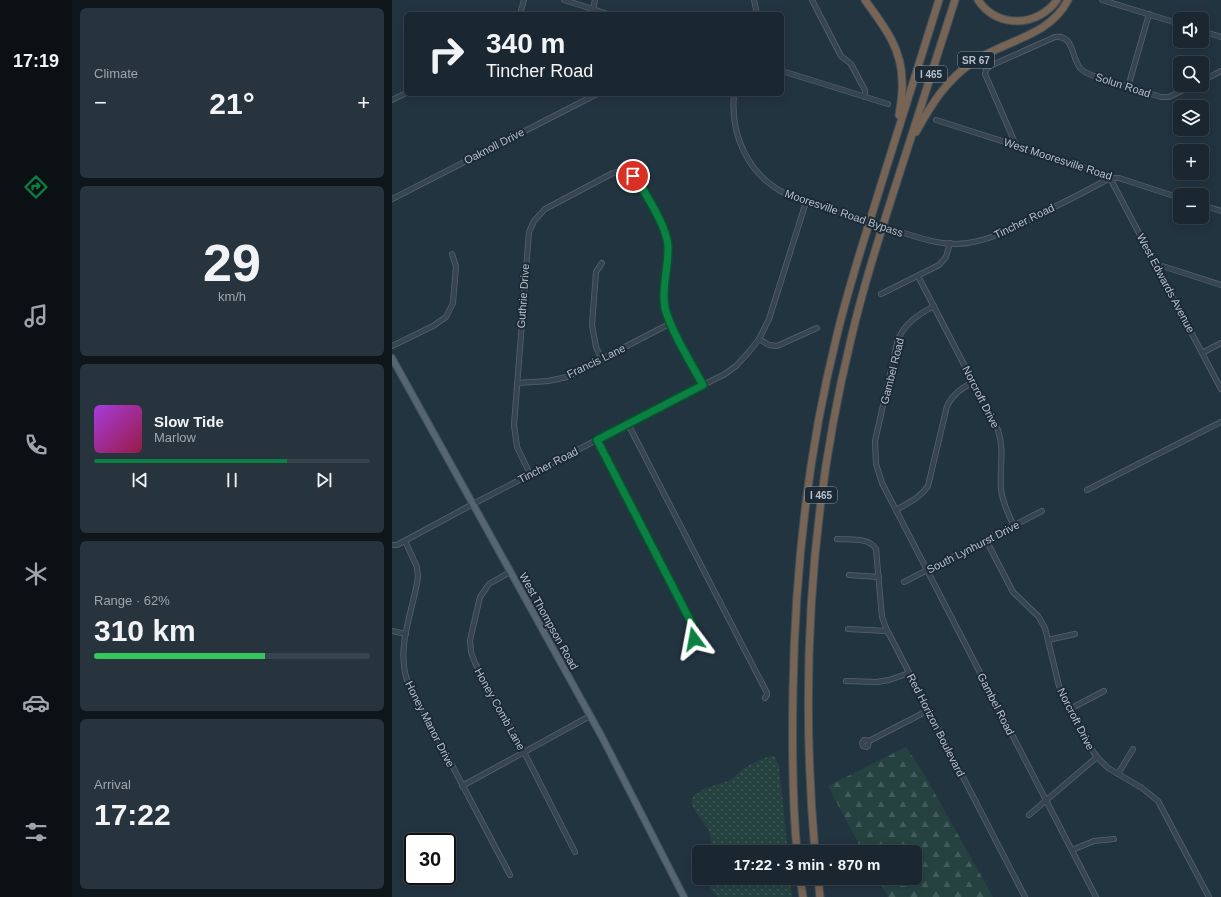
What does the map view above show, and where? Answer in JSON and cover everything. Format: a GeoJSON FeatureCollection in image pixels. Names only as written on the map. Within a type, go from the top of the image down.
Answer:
{"type":"FeatureCollection","features":[{"type":"Feature","properties":{"kind":"highway"},"geometry":{"type":"LineString","coordinates":[[865,0],[891,38],[899,58],[902,73],[902,87],[897,134]]}},
{"type":"Feature","properties":{"kind":"highway","name":"I 465"},"geometry":{"type":"LineString","coordinates":[[797,845],[792,749],[794,645],[799,568],[807,491],[820,413],[838,330],[854,273],[939,0]]}},
{"type":"Feature","properties":{"kind":"highway","name":"I 465"},"geometry":{"type":"LineString","coordinates":[[815,845],[808,750],[808,665],[813,570],[822,493],[834,417],[850,340],[867,277],[955,0]]}},
{"type":"Feature","properties":{"kind":"highway"},"geometry":{"type":"LineString","coordinates":[[978,0],[993,14],[1004,19],[1019,22],[1027,21],[1041,15],[1057,0]]}},
{"type":"Feature","properties":{"kind":"highway","name":"SR 67"},"geometry":{"type":"LineString","coordinates":[[908,148],[933,102],[956,76],[972,62],[986,54],[1036,32],[1046,26],[1060,13],[1068,0]]}},
{"type":"Feature","properties":{"kind":"highway"},"geometry":{"type":"LineString","coordinates":[[801,885],[803,897]]}},
{"type":"Feature","properties":{"kind":"highway"},"geometry":{"type":"LineString","coordinates":[[819,885],[820,897]]}},
{"type":"Feature","properties":{"kind":"main road","name":"West Thompson Road"},"geometry":{"type":"LineString","coordinates":[[392,358],[590,716],[684,897]]}},
{"type":"Feature","properties":{"kind":"street"},"geometry":{"type":"LineString","coordinates":[[521,12],[524,0]]}},
{"type":"Feature","properties":{"kind":"street"},"geometry":{"type":"LineString","coordinates":[[564,0],[602,12]]}},
{"type":"Feature","properties":{"kind":"street"},"geometry":{"type":"LineString","coordinates":[[592,9],[595,0]]}},
{"type":"Feature","properties":{"kind":"street"},"geometry":{"type":"LineString","coordinates":[[754,0],[757,12]]}},
{"type":"Feature","properties":{"kind":"street"},"geometry":{"type":"LineString","coordinates":[[812,0],[841,56],[851,64],[866,90],[865,97]]}},
{"type":"Feature","properties":{"kind":"street"},"geometry":{"type":"LineString","coordinates":[[1102,0],[1173,22]]}},
{"type":"Feature","properties":{"kind":"street"},"geometry":{"type":"LineString","coordinates":[[1128,87],[1149,14]]}},
{"type":"Feature","properties":{"kind":"street"},"geometry":{"type":"LineString","coordinates":[[1209,33],[1221,37]]}},
{"type":"Feature","properties":{"kind":"street","name":"Solun Road"},"geometry":{"type":"LineString","coordinates":[[1016,145],[986,74],[986,70],[990,66],[1055,37],[1061,36],[1067,40],[1080,68],[1086,73],[1154,95],[1169,97],[1179,92]]}},
{"type":"Feature","properties":{"kind":"street"},"geometry":{"type":"LineString","coordinates":[[784,71],[888,104]]}},
{"type":"Feature","properties":{"kind":"street"},"geometry":{"type":"LineString","coordinates":[[1209,77],[1221,71]]}},
{"type":"Feature","properties":{"kind":"street"},"geometry":{"type":"LineString","coordinates":[[392,100],[404,94]]}},
{"type":"Feature","properties":{"kind":"street","name":"Oaknoll Drive"},"geometry":{"type":"LineString","coordinates":[[392,198],[593,96]]}},
{"type":"Feature","properties":{"kind":"street","name":"Mooresville Road Bypass"},"geometry":{"type":"LineString","coordinates":[[734,96],[733,113],[739,142],[748,160],[762,177],[775,188],[789,196],[894,230],[927,240],[950,243]]}},
{"type":"Feature","properties":{"kind":"street","name":"West Mooresville Road"},"geometry":{"type":"LineString","coordinates":[[936,120],[1104,174],[1110,178],[1116,177],[1173,196]]}},
{"type":"Feature","properties":{"kind":"street","name":"Guthrie Drive"},"geometry":{"type":"LineString","coordinates":[[530,474],[517,447],[514,425],[527,240],[533,222],[540,213],[550,205],[613,173],[625,172],[637,179],[665,232],[668,250],[664,296],[666,310],[671,323]]}},
{"type":"Feature","properties":{"kind":"street","name":"Tincher Road"},"geometry":{"type":"LineString","coordinates":[[950,243],[975,242],[999,234],[1020,225],[1110,178]]}},
{"type":"Feature","properties":{"kind":"street","name":"West Edwards Avenue"},"geometry":{"type":"LineString","coordinates":[[1110,178],[1221,389]]}},
{"type":"Feature","properties":{"kind":"street","name":"Tincher Road"},"geometry":{"type":"LineString","coordinates":[[392,545],[405,541],[530,474],[725,374],[748,353],[759,339],[769,319],[806,202]]}},
{"type":"Feature","properties":{"kind":"street"},"geometry":{"type":"LineString","coordinates":[[1209,207],[1221,211]]}},
{"type":"Feature","properties":{"kind":"street"},"geometry":{"type":"LineString","coordinates":[[881,294],[937,266],[942,262],[948,253],[950,243]]}},
{"type":"Feature","properties":{"kind":"street"},"geometry":{"type":"LineString","coordinates":[[392,346],[433,326],[446,317],[453,303],[456,266],[452,254]]}},
{"type":"Feature","properties":{"kind":"street"},"geometry":{"type":"LineString","coordinates":[[602,263],[596,272],[592,325],[596,347],[602,360]]}},
{"type":"Feature","properties":{"kind":"street"},"geometry":{"type":"LineString","coordinates":[[1156,264],[1221,285]]}},
{"type":"Feature","properties":{"kind":"street","name":"Norcroft Drive"},"geometry":{"type":"LineString","coordinates":[[918,276],[996,426],[1001,439],[1002,497],[1014,526]]}},
{"type":"Feature","properties":{"kind":"street","name":"Gambel Road"},"geometry":{"type":"LineString","coordinates":[[934,306],[913,319],[904,328],[898,339],[875,442],[876,464],[882,484],[1096,897]]}},
{"type":"Feature","properties":{"kind":"street"},"geometry":{"type":"LineString","coordinates":[[671,323],[703,385]]}},
{"type":"Feature","properties":{"kind":"street","name":"Francis Lane"},"geometry":{"type":"LineString","coordinates":[[517,383],[548,381],[567,377],[671,323]]}},
{"type":"Feature","properties":{"kind":"street"},"geometry":{"type":"LineString","coordinates":[[759,339],[769,345],[777,346],[817,328]]}},
{"type":"Feature","properties":{"kind":"street"},"geometry":{"type":"LineString","coordinates":[[1202,353],[1221,343]]}},
{"type":"Feature","properties":{"kind":"street"},"geometry":{"type":"LineString","coordinates":[[896,510],[915,499],[928,486],[947,406],[955,394],[973,382]]}},
{"type":"Feature","properties":{"kind":"street"},"geometry":{"type":"LineString","coordinates":[[1087,490],[1221,422]]}},
{"type":"Feature","properties":{"kind":"street"},"geometry":{"type":"LineString","coordinates":[[628,424],[767,693],[765,698]]}},
{"type":"Feature","properties":{"kind":"street"},"geometry":{"type":"LineString","coordinates":[[597,440],[692,624],[694,639]]}},
{"type":"Feature","properties":{"kind":"street","name":"South Lynhurst Drive"},"geometry":{"type":"LineString","coordinates":[[904,582],[1042,511]]}},
{"type":"Feature","properties":{"kind":"street","name":"Red Horizon Boulevard"},"geometry":{"type":"LineString","coordinates":[[837,539],[868,541],[873,544],[877,551],[882,617],[887,631],[1025,897]]}},
{"type":"Feature","properties":{"kind":"street","name":"Norcroft Drive"},"geometry":{"type":"LineString","coordinates":[[986,540],[1011,590],[1038,616],[1045,628],[1056,675],[1070,709],[1089,745],[1097,757],[1108,768],[1147,792],[1158,801],[1209,897]]}},
{"type":"Feature","properties":{"kind":"street","name":"Honey Manor Drive"},"geometry":{"type":"LineString","coordinates":[[405,541],[417,568],[418,577],[402,660],[407,680],[510,875]]}},
{"type":"Feature","properties":{"kind":"street","name":"Honey Comb Lane"},"geometry":{"type":"LineString","coordinates":[[510,572],[489,584],[480,595],[470,636],[470,646],[475,663],[524,752],[575,852]]}},
{"type":"Feature","properties":{"kind":"street"},"geometry":{"type":"LineString","coordinates":[[849,575],[879,577]]}},
{"type":"Feature","properties":{"kind":"street"},"geometry":{"type":"LineString","coordinates":[[848,629],[887,631]]}},
{"type":"Feature","properties":{"kind":"street"},"geometry":{"type":"LineString","coordinates":[[392,632],[406,634]]}},
{"type":"Feature","properties":{"kind":"street"},"geometry":{"type":"LineString","coordinates":[[1048,640],[1075,634]]}},
{"type":"Feature","properties":{"kind":"street"},"geometry":{"type":"LineString","coordinates":[[846,681],[878,682],[909,673]]}},
{"type":"Feature","properties":{"kind":"street"},"geometry":{"type":"LineString","coordinates":[[1070,709],[1104,691]]}},
{"type":"Feature","properties":{"kind":"street"},"geometry":{"type":"LineString","coordinates":[[868,742],[929,710]]}},
{"type":"Feature","properties":{"kind":"street"},"geometry":{"type":"LineString","coordinates":[[462,786],[590,716]]}},
{"type":"Feature","properties":{"kind":"street"},"geometry":{"type":"LineString","coordinates":[[1118,774],[1133,749]]}},
{"type":"Feature","properties":{"kind":"street"},"geometry":{"type":"LineString","coordinates":[[1029,815],[1097,757]]}},
{"type":"Feature","properties":{"kind":"street"},"geometry":{"type":"LineString","coordinates":[[1072,850],[1094,841],[1114,840]]}},
{"type":"Feature","properties":{"kind":"green space"},"geometry":{"type":"Polygon","coordinates":[[[906,747],[921,769],[993,897],[888,897],[882,885],[922,885],[922,845],[859,845],[828,786],[906,747]]]}},
{"type":"Feature","properties":{"kind":"green space"},"geometry":{"type":"Polygon","coordinates":[[[774,756],[779,766],[787,845],[711,845],[710,834],[706,825],[692,805],[694,795],[706,788],[730,780],[740,771],[759,760],[774,756]]]}},
{"type":"Feature","properties":{"kind":"green space"},"geometry":{"type":"Polygon","coordinates":[[[709,885],[791,885],[792,897],[718,897],[709,885]]]}},
{"type":"Feature","properties":{"kind":"route"},"geometry":{"type":"LineString","coordinates":[[633,176],[639,182],[665,232],[668,258],[664,285],[665,306],[673,328],[703,385],[597,440],[692,624],[694,639]]}}]}
